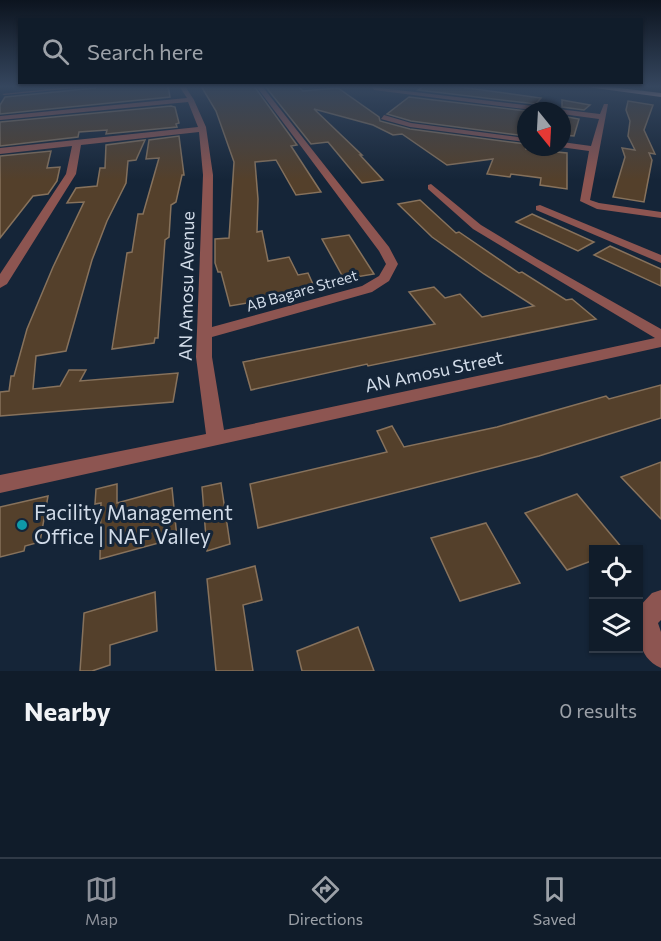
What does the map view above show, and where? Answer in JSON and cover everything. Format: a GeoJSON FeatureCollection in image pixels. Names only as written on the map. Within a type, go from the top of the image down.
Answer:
{"type":"FeatureCollection","features":[{"type":"Feature","properties":{"kind":"street","name":"AN Amosu Avenue"},"geometry":{"type":"LineString","coordinates":[[198,117],[202,129],[208,175],[204,357],[216,439]]}},
{"type":"Feature","properties":{"kind":"street","name":"AB Bagare Street"},"geometry":{"type":"LineString","coordinates":[[204,334],[367,289],[384,278],[392,264],[385,250],[283,117]]}},
{"type":"Feature","properties":{"kind":"street"},"geometry":{"type":"LineString","coordinates":[[385,117],[410,125],[517,139]]}},
{"type":"Feature","properties":{"kind":"street"},"geometry":{"type":"LineString","coordinates":[[604,117],[594,149],[585,201],[597,206],[661,215]]}},
{"type":"Feature","properties":{"kind":"street"},"geometry":{"type":"LineString","coordinates":[[0,151],[202,129]]}},
{"type":"Feature","properties":{"kind":"street"},"geometry":{"type":"LineString","coordinates":[[0,284],[71,174],[77,141]]}},
{"type":"Feature","properties":{"kind":"street"},"geometry":{"type":"LineString","coordinates":[[571,146],[594,149]]}},
{"type":"Feature","properties":{"kind":"street"},"geometry":{"type":"LineString","coordinates":[[430,187],[477,227],[533,262],[661,335]]}},
{"type":"Feature","properties":{"kind":"street"},"geometry":{"type":"LineString","coordinates":[[540,208],[661,259]]}},
{"type":"Feature","properties":{"kind":"street","name":"AN Amosu Street"},"geometry":{"type":"LineString","coordinates":[[216,439],[661,342]]}},
{"type":"Feature","properties":{"kind":"street"},"geometry":{"type":"LineString","coordinates":[[0,483],[216,439]]}},
{"type":"Feature","properties":{"kind":"street"},"geometry":{"type":"LineString","coordinates":[[661,602],[644,620],[652,643],[661,655]]}},
{"type":"Feature","properties":{"kind":"building"},"geometry":{"type":"Polygon","coordinates":[[[50,117],[178,117],[179,123],[176,124],[177,127],[106,134],[107,130],[79,132],[78,137],[0,146],[0,122],[50,117]]]}},
{"type":"Feature","properties":{"kind":"building"},"geometry":{"type":"Polygon","coordinates":[[[218,117],[277,117],[297,145],[291,146],[321,192],[296,195],[276,160],[255,162],[258,199],[257,232],[262,231],[268,261],[289,257],[298,275],[308,273],[316,291],[230,306],[221,272],[218,272],[215,263],[215,239],[229,238],[234,162],[218,117]]]}},
{"type":"Feature","properties":{"kind":"building"},"geometry":{"type":"Polygon","coordinates":[[[290,117],[323,117],[362,155],[360,155],[383,180],[362,183],[328,142],[311,144],[290,117]]]}},
{"type":"Feature","properties":{"kind":"building"},"geometry":{"type":"Polygon","coordinates":[[[345,117],[379,117],[380,121],[410,129],[517,143],[517,156],[567,156],[567,189],[540,185],[541,178],[487,174],[493,159],[447,165],[402,134],[393,135],[373,125],[345,117]]]}},
{"type":"Feature","properties":{"kind":"building"},"geometry":{"type":"Polygon","coordinates":[[[398,117],[517,117],[517,135],[411,121],[398,117]]]}},
{"type":"Feature","properties":{"kind":"building"},"geometry":{"type":"Polygon","coordinates":[[[629,117],[649,117],[644,130],[655,154],[649,153],[652,160],[644,202],[613,197],[625,157],[622,148],[635,150],[628,136],[629,117]]]}},
{"type":"Feature","properties":{"kind":"building"},"geometry":{"type":"Polygon","coordinates":[[[571,118],[579,119],[574,136],[571,136],[571,118]]]}},
{"type":"Feature","properties":{"kind":"building"},"geometry":{"type":"Polygon","coordinates":[[[179,136],[184,175],[182,175],[176,202],[171,205],[169,237],[165,240],[158,338],[155,338],[154,343],[112,349],[127,253],[132,252],[138,214],[143,214],[159,158],[146,159],[149,140],[179,136]]]}},
{"type":"Feature","properties":{"kind":"building"},"geometry":{"type":"Polygon","coordinates":[[[145,140],[136,160],[128,161],[126,183],[107,221],[92,260],[66,351],[36,356],[33,389],[60,386],[69,370],[86,370],[80,381],[178,373],[173,402],[0,416],[0,392],[9,391],[11,376],[14,376],[27,329],[84,202],[67,203],[76,188],[97,186],[100,168],[105,168],[106,145],[145,140]]]}},
{"type":"Feature","properties":{"kind":"building"},"geometry":{"type":"Polygon","coordinates":[[[51,151],[47,168],[60,167],[57,181],[48,194],[33,196],[0,238],[0,156],[51,151]]]}},
{"type":"Feature","properties":{"kind":"building"},"geometry":{"type":"Polygon","coordinates":[[[420,200],[456,233],[459,232],[519,273],[522,272],[566,300],[572,299],[596,319],[368,366],[367,364],[251,390],[243,362],[435,324],[409,292],[434,287],[445,298],[460,294],[482,317],[534,306],[432,237],[398,204],[420,200]]]}},
{"type":"Feature","properties":{"kind":"building"},"geometry":{"type":"Polygon","coordinates":[[[532,214],[594,242],[578,251],[516,222],[532,214]]]}},
{"type":"Feature","properties":{"kind":"building"},"geometry":{"type":"Polygon","coordinates":[[[349,235],[374,274],[344,279],[322,239],[349,235]]]}},
{"type":"Feature","properties":{"kind":"building"},"geometry":{"type":"Polygon","coordinates":[[[610,246],[661,269],[661,286],[594,255],[610,246]]]}},
{"type":"Feature","properties":{"kind":"building"},"geometry":{"type":"Polygon","coordinates":[[[661,385],[661,418],[539,456],[258,528],[250,484],[387,452],[377,431],[392,426],[404,447],[497,427],[606,396],[609,399],[661,385]]]}},
{"type":"Feature","properties":{"kind":"building"},"geometry":{"type":"Polygon","coordinates":[[[661,462],[661,519],[621,477],[661,462]]]}},
{"type":"Feature","properties":{"kind":"building"},"geometry":{"type":"Polygon","coordinates":[[[221,483],[230,544],[207,551],[202,487],[221,483]]]}},
{"type":"Feature","properties":{"kind":"building"},"geometry":{"type":"Polygon","coordinates":[[[117,484],[117,503],[172,488],[177,538],[100,559],[101,503],[95,504],[96,489],[117,484]]]}},
{"type":"Feature","properties":{"kind":"building"},"geometry":{"type":"Polygon","coordinates":[[[577,494],[620,545],[589,545],[589,562],[567,570],[525,513],[577,494]]]}},
{"type":"Feature","properties":{"kind":"building","name":"Facility Management Office | NAF Valley"},"geometry":{"type":"Polygon","coordinates":[[[48,496],[40,542],[25,546],[24,551],[0,557],[0,507],[48,496]]]}},
{"type":"Feature","properties":{"kind":"building"},"geometry":{"type":"Polygon","coordinates":[[[486,523],[520,583],[460,601],[431,538],[486,523]]]}},
{"type":"Feature","properties":{"kind":"building"},"geometry":{"type":"Polygon","coordinates":[[[255,566],[262,600],[243,605],[253,671],[216,671],[207,579],[255,566]]]}},
{"type":"Feature","properties":{"kind":"building"},"geometry":{"type":"Polygon","coordinates":[[[155,592],[157,631],[110,645],[110,665],[92,671],[80,671],[84,613],[155,592]]]}},
{"type":"Feature","properties":{"kind":"building"},"geometry":{"type":"Polygon","coordinates":[[[358,627],[374,671],[302,671],[297,651],[358,627]]]}},
{"type":"Feature","properties":{"kind":"place","name":"Facility Management Office | NAF Valley"},"geometry":{"type":"Point","coordinates":[22,525]}}]}
